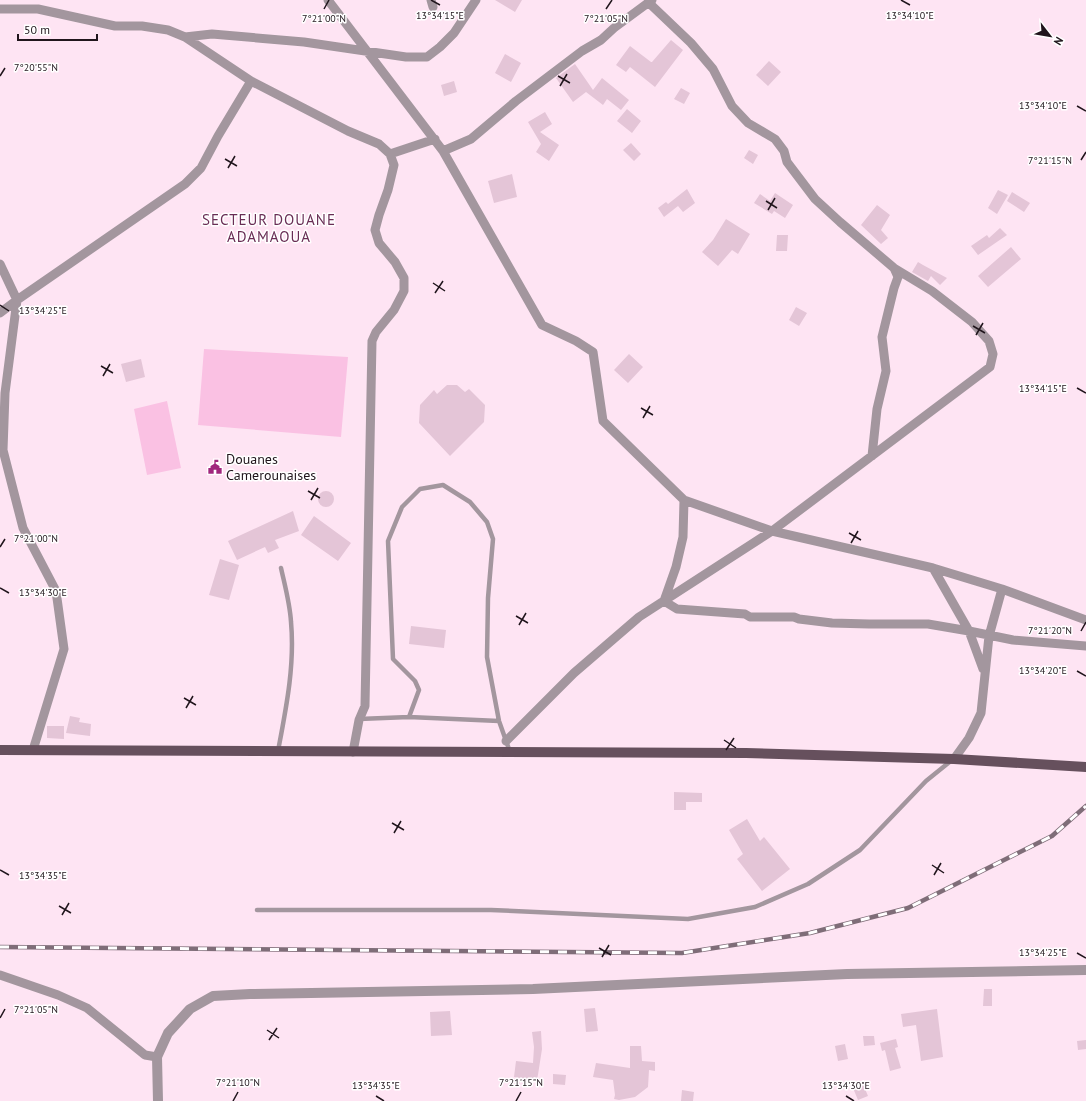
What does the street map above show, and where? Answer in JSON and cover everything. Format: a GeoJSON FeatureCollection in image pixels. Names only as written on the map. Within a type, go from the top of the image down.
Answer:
{"type":"FeatureCollection","features":[{"type":"Feature","properties":{"kind":"main road"},"geometry":{"type":"LineString","coordinates":[[0,750],[746,753],[954,758],[1086,767]]}},
{"type":"Feature","properties":{"kind":"street"},"geometry":{"type":"LineString","coordinates":[[328,0],[443,151],[542,325],[576,341],[593,352],[604,421],[684,500],[772,531],[933,568],[1002,589],[1086,620]]}},
{"type":"Feature","properties":{"kind":"street"},"geometry":{"type":"LineString","coordinates":[[186,37],[212,34],[304,42],[348,48],[368,53],[406,57],[427,57],[454,33],[476,0]]}},
{"type":"Feature","properties":{"kind":"street"},"geometry":{"type":"LineString","coordinates":[[443,151],[471,139],[516,100],[582,51],[601,40],[614,28],[650,1],[691,43],[713,69],[732,106],[748,123],[775,139],[784,151],[787,162],[815,199],[894,268],[932,291],[972,322],[990,341],[993,354],[990,367],[772,531],[639,617],[574,673],[506,741]]}},
{"type":"Feature","properties":{"kind":"street"},"geometry":{"type":"LineString","coordinates":[[0,9],[38,9],[115,26],[142,26],[168,30],[186,37],[251,81],[379,144],[390,154],[394,165],[388,190],[375,230],[379,243],[395,262],[404,278],[404,292],[394,310],[376,332],[372,341],[365,706],[359,720],[353,752]]}},
{"type":"Feature","properties":{"kind":"street"},"geometry":{"type":"LineString","coordinates":[[0,313],[16,300],[185,184],[201,168],[218,136],[251,81]]}},
{"type":"Feature","properties":{"kind":"street"},"geometry":{"type":"LineString","coordinates":[[390,154],[435,139]]}},
{"type":"Feature","properties":{"kind":"street"},"geometry":{"type":"LineString","coordinates":[[0,264],[16,300],[5,393],[1,450],[23,528],[56,591],[64,649],[33,750]]}},
{"type":"Feature","properties":{"kind":"street"},"geometry":{"type":"LineString","coordinates":[[872,456],[877,409],[886,371],[882,337],[898,277],[894,268]]}},
{"type":"Feature","properties":{"kind":"street"},"geometry":{"type":"LineString","coordinates":[[664,601],[676,567],[683,537],[684,500]]}},
{"type":"Feature","properties":{"kind":"street"},"geometry":{"type":"LineString","coordinates":[[933,568],[969,631],[984,671]]}},
{"type":"Feature","properties":{"kind":"street"},"geometry":{"type":"LineString","coordinates":[[954,758],[969,738],[981,713],[984,671],[989,636],[1002,589]]}},
{"type":"Feature","properties":{"kind":"street"},"geometry":{"type":"LineString","coordinates":[[664,601],[677,609],[745,614],[750,617],[794,617],[832,623],[928,624],[1013,640],[1086,646]]}},
{"type":"Feature","properties":{"kind":"street"},"geometry":{"type":"LineString","coordinates":[[158,1101],[156,1057],[168,1033],[190,1009],[213,996],[533,988],[847,974],[1086,970]]}},
{"type":"Feature","properties":{"kind":"street"},"geometry":{"type":"LineString","coordinates":[[0,975],[58,995],[87,1008],[145,1055],[156,1057]]}},
{"type":"Feature","properties":{"kind":"lane"},"geometry":{"type":"LineString","coordinates":[[408,717],[419,690],[415,681],[393,659],[388,541],[402,507],[415,493],[420,489],[442,485],[470,502],[487,522],[493,539],[488,598],[488,658],[500,721],[510,752]]}},
{"type":"Feature","properties":{"kind":"lane"},"geometry":{"type":"LineString","coordinates":[[278,751],[289,687],[292,650],[292,624],[281,568]]}},
{"type":"Feature","properties":{"kind":"lane"},"geometry":{"type":"LineString","coordinates":[[359,720],[408,717],[500,721]]}},
{"type":"Feature","properties":{"kind":"lane"},"geometry":{"type":"LineString","coordinates":[[257,910],[490,910],[688,919],[755,907],[808,884],[860,850],[921,787],[954,758]]}},
{"type":"Feature","properties":{"kind":"shaded area"},"geometry":{"type":"Polygon","coordinates":[[[204,349],[348,357],[341,437],[198,425],[204,349]]]}},
{"type":"Feature","properties":{"kind":"shaded area"},"geometry":{"type":"Polygon","coordinates":[[[167,401],[181,468],[147,475],[134,409],[167,401]]]}},
{"type":"Feature","properties":{"kind":"building"},"geometry":{"type":"Polygon","coordinates":[[[495,0],[522,0],[515,12],[495,0]]]}},
{"type":"Feature","properties":{"kind":"building"},"geometry":{"type":"Polygon","coordinates":[[[671,40],[683,50],[655,87],[630,67],[626,72],[616,65],[630,46],[652,62],[671,40]]]}},
{"type":"Feature","properties":{"kind":"building"},"geometry":{"type":"Polygon","coordinates":[[[505,54],[521,63],[511,82],[495,73],[505,54]]]}},
{"type":"Feature","properties":{"kind":"building"},"geometry":{"type":"Polygon","coordinates":[[[769,61],[781,72],[768,86],[756,75],[769,61]]]}},
{"type":"Feature","properties":{"kind":"building"},"geometry":{"type":"Polygon","coordinates":[[[575,64],[593,90],[602,78],[629,100],[621,110],[607,99],[603,105],[586,92],[573,102],[556,78],[575,64]]]}},
{"type":"Feature","properties":{"kind":"building"},"geometry":{"type":"Polygon","coordinates":[[[454,81],[457,92],[444,96],[441,85],[454,81]]]}},
{"type":"Feature","properties":{"kind":"building"},"geometry":{"type":"Polygon","coordinates":[[[681,88],[690,93],[684,104],[674,99],[681,88]]]}},
{"type":"Feature","properties":{"kind":"building"},"geometry":{"type":"Polygon","coordinates":[[[627,109],[641,121],[632,133],[617,121],[627,109]]]}},
{"type":"Feature","properties":{"kind":"building"},"geometry":{"type":"Polygon","coordinates":[[[545,112],[552,124],[540,132],[559,145],[549,161],[536,152],[541,144],[528,122],[545,112]]]}},
{"type":"Feature","properties":{"kind":"building"},"geometry":{"type":"Polygon","coordinates":[[[631,143],[641,154],[634,161],[623,150],[631,143]]]}},
{"type":"Feature","properties":{"kind":"building"},"geometry":{"type":"Polygon","coordinates":[[[749,150],[758,155],[753,164],[744,158],[749,150]]]}},
{"type":"Feature","properties":{"kind":"building"},"geometry":{"type":"Polygon","coordinates":[[[512,174],[517,197],[494,203],[488,181],[512,174]]]}},
{"type":"Feature","properties":{"kind":"building"},"geometry":{"type":"Polygon","coordinates":[[[687,189],[695,203],[683,212],[678,206],[664,217],[658,208],[666,202],[668,204],[687,189]]]}},
{"type":"Feature","properties":{"kind":"building"},"geometry":{"type":"Polygon","coordinates":[[[998,190],[1008,195],[997,214],[988,208],[998,190]]]}},
{"type":"Feature","properties":{"kind":"building"},"geometry":{"type":"Polygon","coordinates":[[[1012,192],[1030,203],[1024,212],[1007,201],[1012,192]]]}},
{"type":"Feature","properties":{"kind":"building"},"geometry":{"type":"Polygon","coordinates":[[[775,193],[793,205],[785,218],[774,211],[772,214],[754,203],[760,194],[770,201],[775,193]]]}},
{"type":"Feature","properties":{"kind":"building"},"geometry":{"type":"Polygon","coordinates":[[[877,205],[890,215],[881,230],[888,238],[881,244],[861,225],[877,205]]]}},
{"type":"Feature","properties":{"kind":"building"},"geometry":{"type":"Polygon","coordinates":[[[726,219],[750,234],[738,254],[732,250],[718,266],[702,252],[713,240],[726,219]]]}},
{"type":"Feature","properties":{"kind":"building"},"geometry":{"type":"Polygon","coordinates":[[[1000,228],[1007,235],[978,255],[971,246],[987,235],[989,238],[1000,228]]]}},
{"type":"Feature","properties":{"kind":"building"},"geometry":{"type":"Polygon","coordinates":[[[777,235],[788,235],[787,251],[776,251],[777,235]]]}},
{"type":"Feature","properties":{"kind":"building"},"geometry":{"type":"Polygon","coordinates":[[[1011,247],[1021,259],[988,287],[978,276],[1011,247]]]}},
{"type":"Feature","properties":{"kind":"building"},"geometry":{"type":"Polygon","coordinates":[[[918,262],[947,278],[940,285],[931,276],[928,281],[912,272],[918,262]]]}},
{"type":"Feature","properties":{"kind":"building"},"geometry":{"type":"Polygon","coordinates":[[[796,307],[807,313],[799,326],[789,320],[796,307]]]}},
{"type":"Feature","properties":{"kind":"building"},"geometry":{"type":"Polygon","coordinates":[[[629,354],[643,367],[628,383],[614,370],[629,354]]]}},
{"type":"Feature","properties":{"kind":"building"},"geometry":{"type":"Polygon","coordinates":[[[141,359],[145,377],[126,382],[121,364],[141,359]]]}},
{"type":"Feature","properties":{"kind":"building"},"geometry":{"type":"Polygon","coordinates":[[[447,385],[457,385],[465,392],[469,389],[485,405],[484,422],[450,456],[419,423],[420,405],[434,390],[437,394],[447,385]]]}},
{"type":"Feature","properties":{"kind":"building"},"geometry":{"type":"Polygon","coordinates":[[[326,491],[333,496],[334,499],[329,506],[326,507],[319,502],[318,499],[323,492],[326,491]]]}},
{"type":"Feature","properties":{"kind":"building"},"geometry":{"type":"Polygon","coordinates":[[[293,511],[299,531],[275,540],[279,548],[268,553],[265,547],[237,560],[228,541],[293,511]]]}},
{"type":"Feature","properties":{"kind":"building"},"geometry":{"type":"Polygon","coordinates":[[[314,516],[351,543],[338,561],[301,535],[314,516]]]}},
{"type":"Feature","properties":{"kind":"building"},"geometry":{"type":"Polygon","coordinates":[[[220,559],[239,565],[229,600],[209,595],[220,559]]]}},
{"type":"Feature","properties":{"kind":"building"},"geometry":{"type":"Polygon","coordinates":[[[411,626],[446,630],[444,648],[409,644],[411,626]]]}},
{"type":"Feature","properties":{"kind":"building"},"geometry":{"type":"Polygon","coordinates":[[[70,716],[80,718],[79,722],[91,724],[90,736],[66,733],[70,716]]]}},
{"type":"Feature","properties":{"kind":"building"},"geometry":{"type":"Polygon","coordinates":[[[47,726],[64,726],[64,739],[47,738],[47,726]]]}},
{"type":"Feature","properties":{"kind":"building"},"geometry":{"type":"Polygon","coordinates":[[[674,792],[702,793],[702,802],[686,802],[686,810],[674,810],[674,792]]]}},
{"type":"Feature","properties":{"kind":"building"},"geometry":{"type":"Polygon","coordinates":[[[747,819],[760,841],[764,837],[790,869],[762,891],[737,859],[743,854],[729,830],[747,819]]]}},
{"type":"Feature","properties":{"kind":"building"},"geometry":{"type":"Polygon","coordinates":[[[984,989],[992,989],[992,1006],[983,1006],[984,989]]]}},
{"type":"Feature","properties":{"kind":"building"},"geometry":{"type":"Polygon","coordinates":[[[595,1008],[598,1031],[586,1032],[584,1009],[595,1008]]]}},
{"type":"Feature","properties":{"kind":"building"},"geometry":{"type":"Polygon","coordinates":[[[937,1009],[943,1057],[921,1061],[916,1025],[903,1027],[901,1014],[937,1009]]]}},
{"type":"Feature","properties":{"kind":"building"},"geometry":{"type":"Polygon","coordinates":[[[450,1011],[452,1035],[431,1036],[430,1012],[450,1011]]]}},
{"type":"Feature","properties":{"kind":"building"},"geometry":{"type":"Polygon","coordinates":[[[541,1031],[542,1049],[537,1081],[514,1077],[516,1061],[533,1063],[534,1047],[532,1032],[541,1031]]]}},
{"type":"Feature","properties":{"kind":"building"},"geometry":{"type":"Polygon","coordinates":[[[863,1036],[874,1036],[875,1045],[864,1046],[863,1036]]]}},
{"type":"Feature","properties":{"kind":"building"},"geometry":{"type":"Polygon","coordinates":[[[896,1039],[898,1047],[895,1048],[901,1068],[890,1071],[885,1050],[882,1051],[880,1043],[896,1039]]]}},
{"type":"Feature","properties":{"kind":"building"},"geometry":{"type":"Polygon","coordinates":[[[1086,1040],[1086,1049],[1078,1050],[1077,1041],[1086,1040]]]}},
{"type":"Feature","properties":{"kind":"building"},"geometry":{"type":"Polygon","coordinates":[[[845,1044],[848,1059],[838,1061],[835,1046],[845,1044]]]}},
{"type":"Feature","properties":{"kind":"building"},"geometry":{"type":"Polygon","coordinates":[[[630,1046],[641,1046],[642,1061],[655,1062],[655,1071],[649,1070],[648,1087],[635,1097],[619,1100],[614,1099],[615,1095],[613,1080],[593,1077],[596,1063],[630,1068],[630,1046]]]}},
{"type":"Feature","properties":{"kind":"building"},"geometry":{"type":"Polygon","coordinates":[[[553,1074],[566,1075],[565,1085],[553,1084],[553,1074]]]}},
{"type":"Feature","properties":{"kind":"building"},"geometry":{"type":"Polygon","coordinates":[[[863,1084],[868,1096],[858,1100],[853,1088],[863,1084]]]}},
{"type":"Feature","properties":{"kind":"building"},"geometry":{"type":"Polygon","coordinates":[[[682,1090],[694,1092],[693,1101],[681,1101],[682,1090]]]}},
{"type":"Feature","properties":{"kind":"railway"},"geometry":{"type":"LineString","coordinates":[[0,947],[682,953],[810,933],[908,908],[1052,836],[1086,806]]}},
{"type":"Feature","properties":{"kind":"place","name":"Douanes Camerounaises"},"geometry":{"type":"Point","coordinates":[215,467]}},
{"type":"Feature","properties":{"kind":"district","name":"SECTEUR DOUANE ADAMAOUA"},"geometry":{"type":"Point","coordinates":[269,228]}}]}
